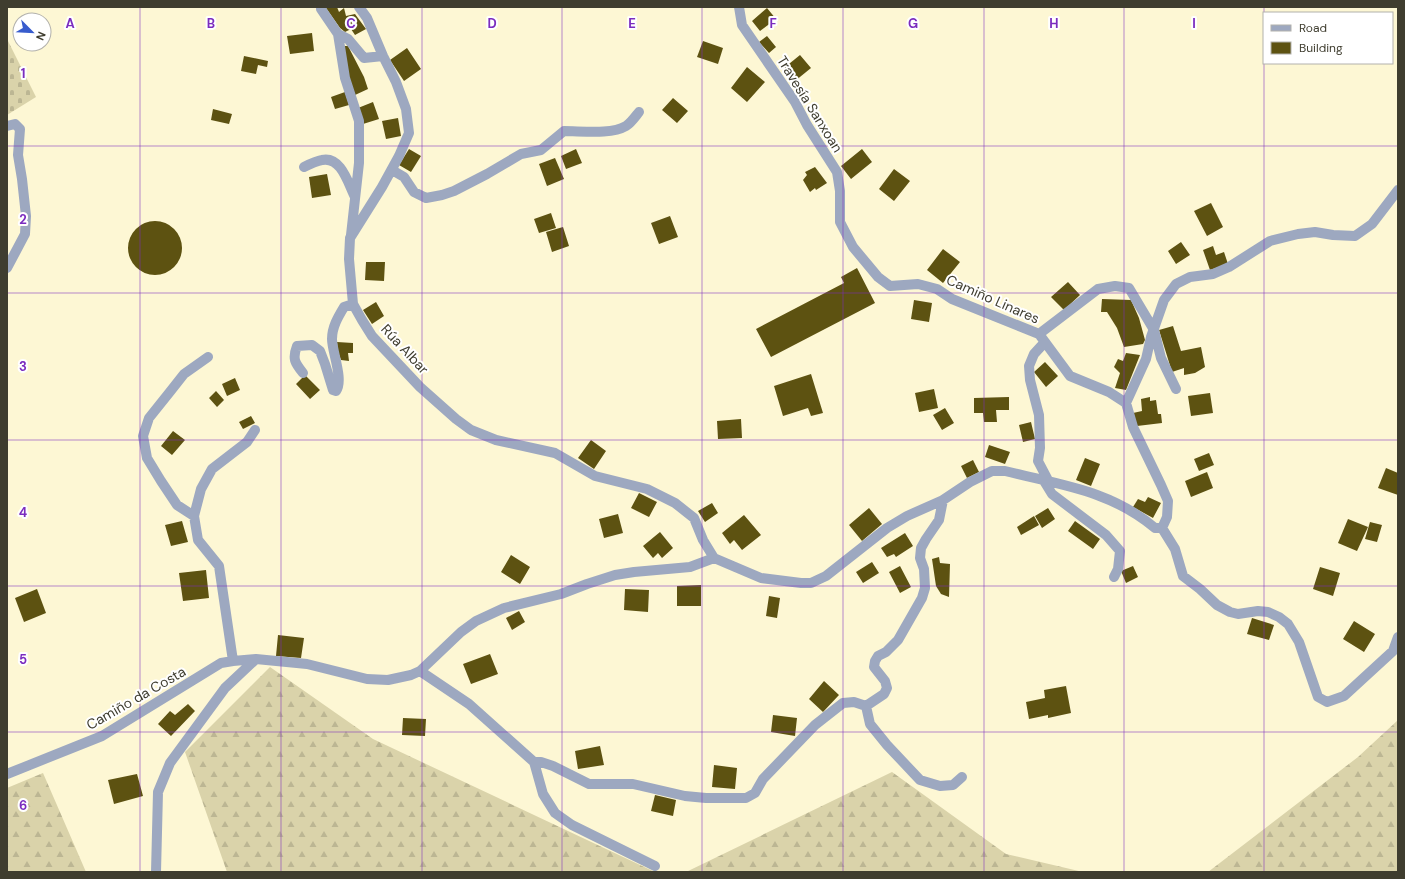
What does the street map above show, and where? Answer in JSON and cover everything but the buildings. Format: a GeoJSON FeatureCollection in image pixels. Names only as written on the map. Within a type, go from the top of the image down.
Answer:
{"type":"FeatureCollection","features":[{"type":"Feature","properties":{"kind":"street"},"geometry":{"type":"LineString","coordinates":[[321,7],[321,10],[338,34],[345,78],[358,121],[359,163],[350,238]]}},
{"type":"Feature","properties":{"kind":"street","name":"Rúa Albar"},"geometry":{"type":"LineString","coordinates":[[359,7],[367,18],[396,82],[406,109],[409,133],[392,170],[350,238],[349,259],[353,304],[372,336],[420,387],[456,419],[471,430],[496,440],[555,453],[595,476],[647,490],[675,503],[694,518],[703,540],[714,558]]}},
{"type":"Feature","properties":{"kind":"street","name":"Travesía Sanxoan"},"geometry":{"type":"LineString","coordinates":[[739,7],[742,25],[795,102],[807,125],[837,172],[840,191],[840,222]]}},
{"type":"Feature","properties":{"kind":"street"},"geometry":{"type":"LineString","coordinates":[[338,34],[348,39],[356,51],[364,58],[383,56]]}},
{"type":"Feature","properties":{"kind":"street"},"geometry":{"type":"LineString","coordinates":[[392,170],[404,177],[414,192],[426,198],[442,195],[454,191],[487,174],[521,154],[541,150],[564,131],[602,132],[618,130],[627,125],[639,112]]}},
{"type":"Feature","properties":{"kind":"street"},"geometry":{"type":"LineString","coordinates":[[7,126],[15,124],[20,129],[18,155],[26,216],[25,234],[7,268]]}},
{"type":"Feature","properties":{"kind":"street"},"geometry":{"type":"LineString","coordinates":[[304,166],[323,160],[334,161],[340,167],[355,197]]}},
{"type":"Feature","properties":{"kind":"street"},"geometry":{"type":"LineString","coordinates":[[1162,528],[1167,517],[1168,501],[1133,427],[1126,403],[1146,359],[1164,300],[1176,284],[1190,277],[1213,274],[1229,267],[1270,241],[1298,234],[1315,232],[1333,236],[1355,236],[1372,224],[1398,190]]}},
{"type":"Feature","properties":{"kind":"street","name":"Camiño Linares"},"geometry":{"type":"LineString","coordinates":[[840,222],[853,247],[878,277],[890,286],[918,284],[937,289],[952,299],[1042,338],[1070,376],[1109,392],[1126,403]]}},
{"type":"Feature","properties":{"kind":"street"},"geometry":{"type":"LineString","coordinates":[[1114,578],[1118,569],[1120,551],[1106,535],[1052,494],[1038,461],[1040,448],[1040,415],[1030,380],[1030,366],[1042,338],[1098,289],[1115,286],[1129,288],[1154,330],[1161,358],[1176,389]]}},
{"type":"Feature","properties":{"kind":"street"},"geometry":{"type":"LineString","coordinates":[[302,373],[297,365],[294,352],[297,346],[312,345],[320,351],[333,390],[336,391],[339,388],[338,371],[332,339],[334,325],[344,307],[353,304]]}},
{"type":"Feature","properties":{"kind":"street"},"geometry":{"type":"LineString","coordinates":[[194,516],[177,505],[161,481],[148,458],[143,436],[149,418],[169,392],[184,374],[208,357]]}},
{"type":"Feature","properties":{"kind":"street"},"geometry":{"type":"LineString","coordinates":[[233,660],[220,566],[198,540],[194,516],[201,489],[212,469],[247,442],[255,430]]}},
{"type":"Feature","properties":{"kind":"street"},"geometry":{"type":"LineString","coordinates":[[655,866],[572,825],[555,813],[543,794],[534,762],[469,704],[420,671],[461,632],[476,621],[504,608],[560,594],[615,575],[690,567],[714,558],[761,578],[811,583],[826,576],[887,528],[907,516],[943,500],[970,482],[992,471],[1005,471],[1090,492],[1132,510],[1155,528],[1162,528]]}},
{"type":"Feature","properties":{"kind":"street"},"geometry":{"type":"LineString","coordinates":[[866,706],[884,694],[887,688],[885,681],[874,667],[875,661],[878,656],[886,652],[898,640],[922,598],[925,588],[924,569],[920,558],[921,548],[939,520],[943,500]]}},
{"type":"Feature","properties":{"kind":"street"},"geometry":{"type":"LineString","coordinates":[[1162,528],[1175,549],[1183,576],[1217,605],[1230,612],[1238,614],[1258,611],[1268,612],[1280,617],[1288,624],[1298,642],[1318,696],[1327,702],[1344,696],[1395,649],[1398,637]]}},
{"type":"Feature","properties":{"kind":"street"},"geometry":{"type":"LineString","coordinates":[[156,872],[158,792],[170,763],[225,688],[256,659]]}},
{"type":"Feature","properties":{"kind":"street","name":"Camiño da Costa"},"geometry":{"type":"LineString","coordinates":[[7,774],[102,736],[222,663],[233,660],[256,659],[307,664],[367,679],[388,680],[411,675],[420,671]]}},
{"type":"Feature","properties":{"kind":"street"},"geometry":{"type":"LineString","coordinates":[[534,762],[541,762],[553,766],[589,784],[633,784],[685,796],[706,798],[746,798],[755,793],[763,779],[815,725],[843,703],[854,702],[866,706]]}},
{"type":"Feature","properties":{"kind":"street"},"geometry":{"type":"LineString","coordinates":[[866,706],[870,724],[886,745],[920,780],[940,786],[953,785],[962,777]]}},
{"type":"Feature","properties":{"kind":"green space"},"geometry":{"type":"Polygon","coordinates":[[[7,39],[12,52],[14,52],[36,97],[7,115],[7,39]]]}},
{"type":"Feature","properties":{"kind":"green space"},"geometry":{"type":"Polygon","coordinates":[[[270,667],[373,739],[655,872],[227,872],[185,752],[270,667]]]}},
{"type":"Feature","properties":{"kind":"green space"},"geometry":{"type":"Polygon","coordinates":[[[1398,720],[1398,872],[1208,872],[1358,757],[1398,720]]]}},
{"type":"Feature","properties":{"kind":"green space"},"geometry":{"type":"Polygon","coordinates":[[[892,772],[1006,854],[1083,872],[686,872],[892,772]]]}},
{"type":"Feature","properties":{"kind":"green space"},"geometry":{"type":"Polygon","coordinates":[[[43,773],[86,872],[7,872],[7,788],[43,773]]]}}]}
